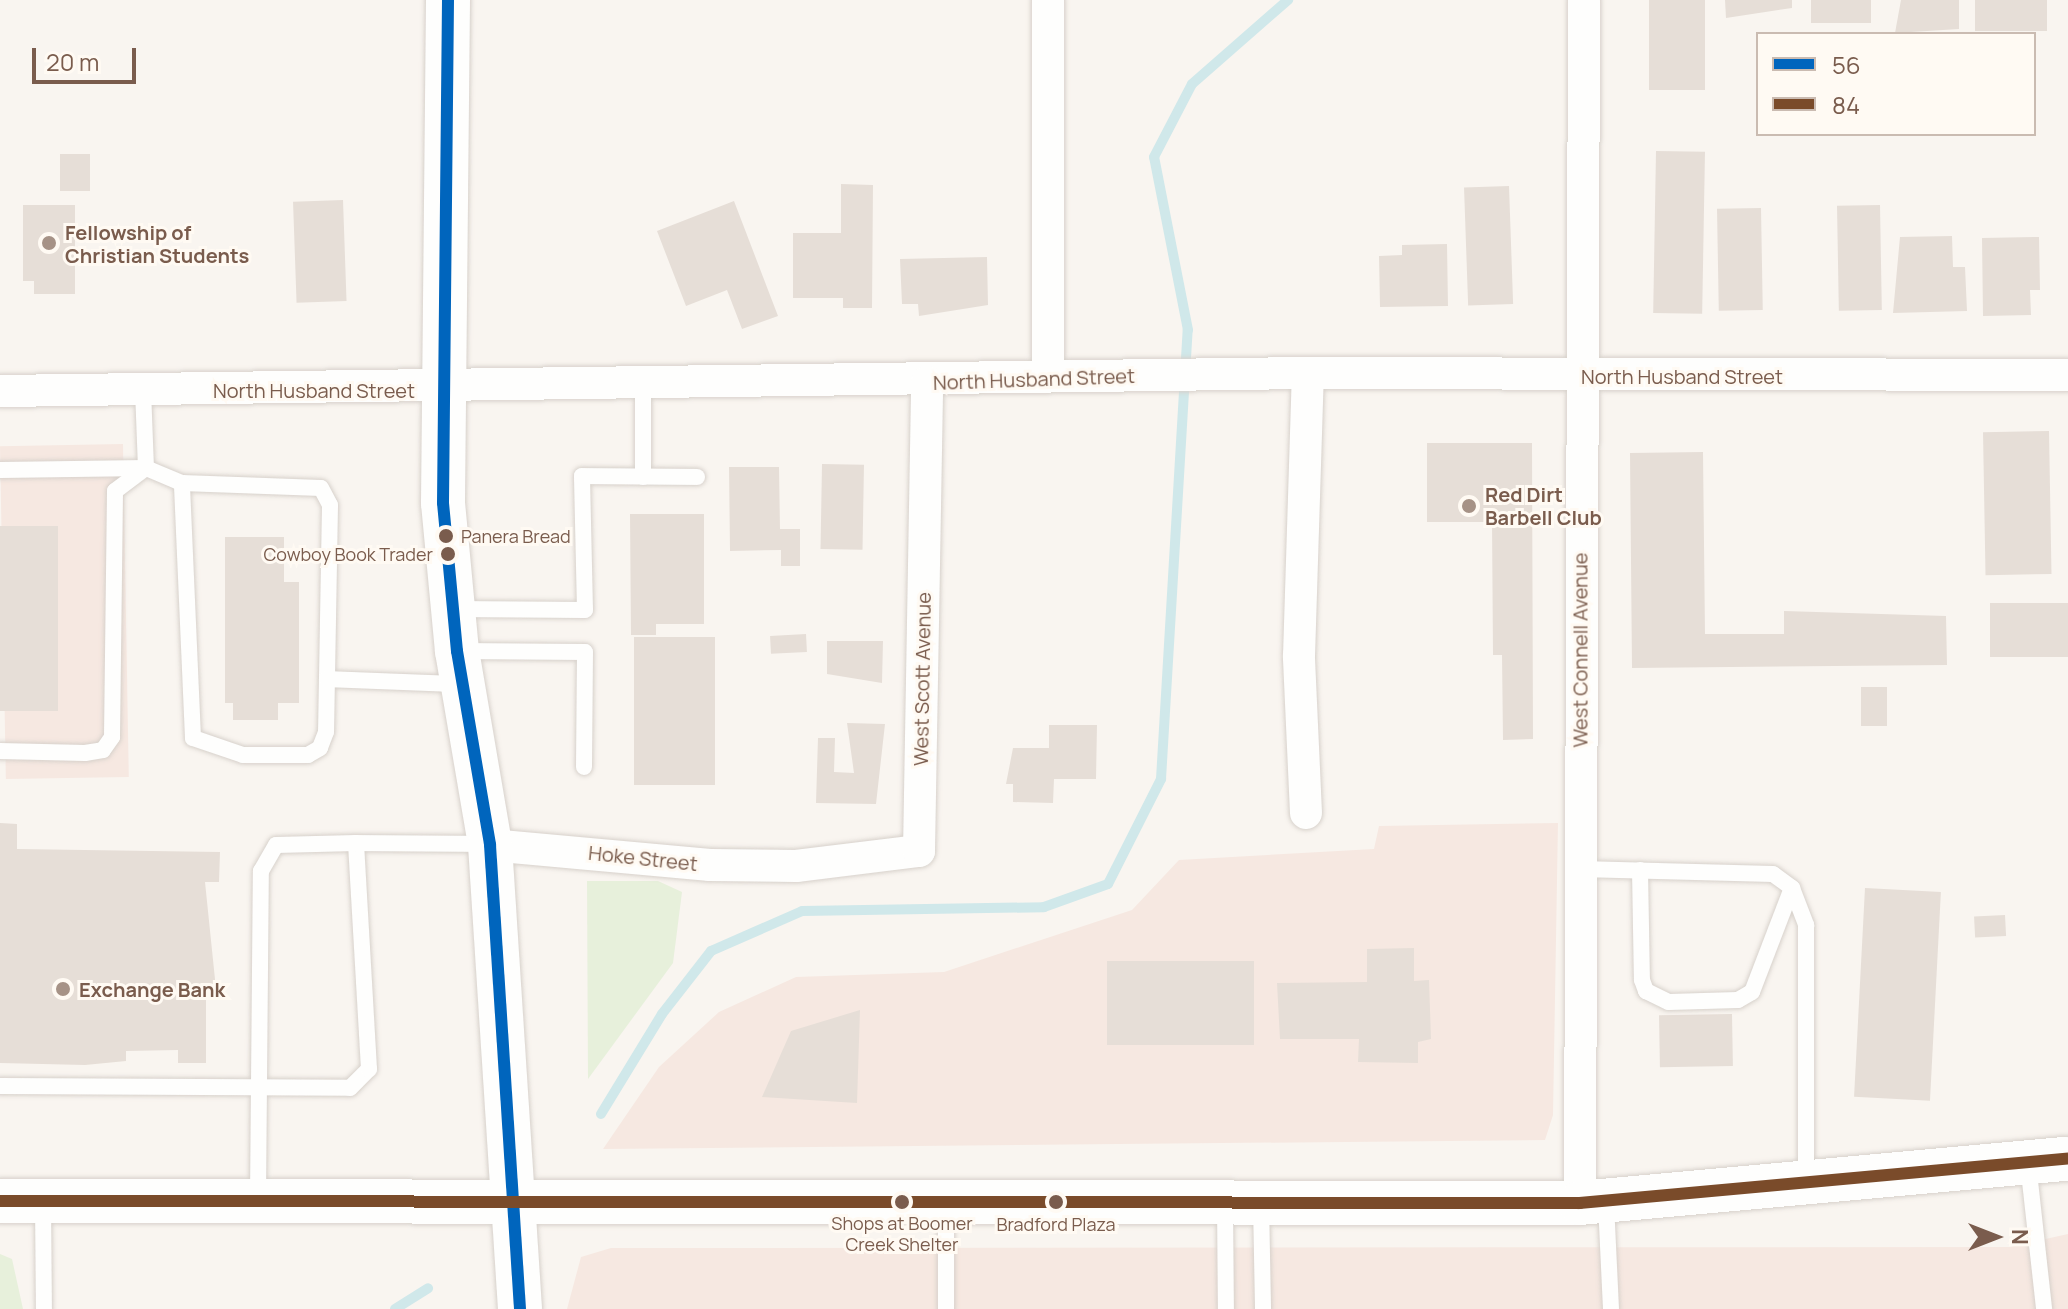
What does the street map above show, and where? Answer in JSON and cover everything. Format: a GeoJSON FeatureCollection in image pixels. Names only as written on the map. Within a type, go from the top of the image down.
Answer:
{"type":"FeatureCollection","features":[{"type":"Feature","properties":{"kind":"main road"},"geometry":{"type":"LineString","coordinates":[[448,0],[448,389],[443,503],[457,648],[490,845],[518,1200],[520,1309]]}},
{"type":"Feature","properties":{"kind":"main road"},"geometry":{"type":"LineString","coordinates":[[0,1201],[258,1198],[1593,1202],[2048,1161]]}},
{"type":"Feature","properties":{"kind":"street"},"geometry":{"type":"LineString","coordinates":[[1048,0],[1048,376]]}},
{"type":"Feature","properties":{"kind":"street","name":"West Connell Avenue"},"geometry":{"type":"LineString","coordinates":[[1584,0],[1580,869],[1593,1202]]}},
{"type":"Feature","properties":{"kind":"street","name":"North Husband Street"},"geometry":{"type":"LineString","coordinates":[[0,391],[448,389],[643,380],[927,382],[1048,376],[1308,373],[2068,375]]}},
{"type":"Feature","properties":{"kind":"street"},"geometry":{"type":"LineString","coordinates":[[1306,813],[1299,656],[1308,373]]}},
{"type":"Feature","properties":{"kind":"street","name":"West Scott Avenue"},"geometry":{"type":"LineString","coordinates":[[796,866],[919,851],[927,382]]}},
{"type":"Feature","properties":{"kind":"street","name":"Hoke Street"},"geometry":{"type":"LineString","coordinates":[[490,845],[796,866]]}},
{"type":"Feature","properties":{"kind":"lane"},"geometry":{"type":"LineString","coordinates":[[643,380],[643,477]]}},
{"type":"Feature","properties":{"kind":"lane"},"geometry":{"type":"LineString","coordinates":[[143,390],[146,468]]}},
{"type":"Feature","properties":{"kind":"lane"},"geometry":{"type":"LineString","coordinates":[[0,751],[85,753],[103,750],[112,737],[115,491],[146,468]]}},
{"type":"Feature","properties":{"kind":"lane"},"geometry":{"type":"LineString","coordinates":[[0,470],[146,468],[182,483],[321,488],[330,505],[326,732],[320,748],[308,755],[243,755],[193,738],[182,483]]}},
{"type":"Feature","properties":{"kind":"lane"},"geometry":{"type":"LineString","coordinates":[[327,679],[457,648],[585,610],[582,476],[697,477]]}},
{"type":"Feature","properties":{"kind":"lane"},"geometry":{"type":"LineString","coordinates":[[457,648],[585,652],[584,767]]}},
{"type":"Feature","properties":{"kind":"lane"},"geometry":{"type":"LineString","coordinates":[[0,1086],[259,1085],[350,1088],[369,1069],[356,843]]}},
{"type":"Feature","properties":{"kind":"lane"},"geometry":{"type":"LineString","coordinates":[[258,1198],[261,871],[276,845],[490,845]]}},
{"type":"Feature","properties":{"kind":"lane"},"geometry":{"type":"LineString","coordinates":[[1580,869],[1773,874],[1792,888],[1806,925],[1806,1185]]}},
{"type":"Feature","properties":{"kind":"lane"},"geometry":{"type":"LineString","coordinates":[[1640,870],[1642,980],[1646,991],[1669,1002],[1738,1000],[1752,992],[1792,888]]}},
{"type":"Feature","properties":{"kind":"lane"},"geometry":{"type":"LineString","coordinates":[[2044,1309],[2048,1161]]}},
{"type":"Feature","properties":{"kind":"lane"},"geometry":{"type":"LineString","coordinates":[[43,1200],[44,1309]]}},
{"type":"Feature","properties":{"kind":"lane"},"geometry":{"type":"LineString","coordinates":[[946,1201],[946,1309]]}},
{"type":"Feature","properties":{"kind":"lane"},"geometry":{"type":"LineString","coordinates":[[1226,1309],[1243,1202]]}},
{"type":"Feature","properties":{"kind":"lane"},"geometry":{"type":"LineString","coordinates":[[1243,1202],[1263,1309]]}},
{"type":"Feature","properties":{"kind":"lane"},"geometry":{"type":"LineString","coordinates":[[1593,1202],[1611,1309]]}},
{"type":"Feature","properties":{"kind":"shaded area"},"geometry":{"type":"Polygon","coordinates":[[[123,444],[129,777],[6,779],[0,446],[123,444]]]}},
{"type":"Feature","properties":{"kind":"shaded area"},"geometry":{"type":"Polygon","coordinates":[[[1558,823],[1553,1115],[1545,1140],[603,1149],[659,1067],[719,1012],[796,977],[944,972],[1132,910],[1179,860],[1374,849],[1379,826],[1558,823]]]}},
{"type":"Feature","properties":{"kind":"shaded area","name":"Bradford Plaza"},"geometry":{"type":"Polygon","coordinates":[[[2068,1234],[2068,1309],[567,1309],[581,1257],[611,1248],[2010,1247],[2068,1234]]]}},
{"type":"Feature","properties":{"kind":"green space"},"geometry":{"type":"Polygon","coordinates":[[[587,881],[658,881],[682,892],[673,963],[588,1079],[587,881]]]}},
{"type":"Feature","properties":{"kind":"green space"},"geometry":{"type":"Polygon","coordinates":[[[0,1254],[12,1259],[23,1309],[0,1309],[0,1254]]]}},
{"type":"Feature","properties":{"kind":"building"},"geometry":{"type":"Polygon","coordinates":[[[1649,0],[1705,0],[1705,90],[1649,90],[1649,0]]]}},
{"type":"Feature","properties":{"kind":"building"},"geometry":{"type":"Polygon","coordinates":[[[1725,0],[1792,0],[1792,8],[1726,18],[1725,0]]]}},
{"type":"Feature","properties":{"kind":"building"},"geometry":{"type":"Polygon","coordinates":[[[1811,0],[1871,0],[1871,23],[1811,23],[1811,0]]]}},
{"type":"Feature","properties":{"kind":"building"},"geometry":{"type":"Polygon","coordinates":[[[1901,0],[1959,0],[1959,29],[1895,32],[1901,0]]]}},
{"type":"Feature","properties":{"kind":"building"},"geometry":{"type":"Polygon","coordinates":[[[1975,0],[2047,0],[2047,31],[1975,31],[1975,0]]]}},
{"type":"Feature","properties":{"kind":"building"},"geometry":{"type":"Polygon","coordinates":[[[1656,151],[1705,152],[1702,314],[1653,313],[1656,151]]]}},
{"type":"Feature","properties":{"kind":"building"},"geometry":{"type":"Polygon","coordinates":[[[60,154],[90,154],[90,191],[60,191],[60,154]]]}},
{"type":"Feature","properties":{"kind":"building"},"geometry":{"type":"Polygon","coordinates":[[[841,184],[873,185],[872,308],[843,308],[843,298],[793,298],[793,233],[841,233],[841,184]]]}},
{"type":"Feature","properties":{"kind":"building"},"geometry":{"type":"Polygon","coordinates":[[[1509,186],[1513,304],[1468,305],[1464,188],[1509,186]]]}},
{"type":"Feature","properties":{"kind":"building"},"geometry":{"type":"Polygon","coordinates":[[[343,200],[347,301],[297,303],[293,202],[343,200]]]}},
{"type":"Feature","properties":{"kind":"building"},"geometry":{"type":"Polygon","coordinates":[[[734,201],[778,316],[742,329],[727,290],[686,306],[657,231],[734,201]]]}},
{"type":"Feature","properties":{"kind":"building","name":"Fellowship of Christian Students"},"geometry":{"type":"Polygon","coordinates":[[[23,205],[75,205],[75,294],[34,294],[34,281],[23,281],[23,205]]]}},
{"type":"Feature","properties":{"kind":"building"},"geometry":{"type":"Polygon","coordinates":[[[1880,205],[1882,310],[1839,311],[1837,206],[1880,205]]]}},
{"type":"Feature","properties":{"kind":"building"},"geometry":{"type":"Polygon","coordinates":[[[1761,208],[1763,310],[1719,311],[1717,209],[1761,208]]]}},
{"type":"Feature","properties":{"kind":"building"},"geometry":{"type":"Polygon","coordinates":[[[1952,236],[1953,267],[1965,267],[1967,311],[1893,313],[1900,237],[1952,236]]]}},
{"type":"Feature","properties":{"kind":"building"},"geometry":{"type":"Polygon","coordinates":[[[2039,237],[2040,290],[2030,290],[2031,315],[1983,316],[1982,238],[2039,237]]]}},
{"type":"Feature","properties":{"kind":"building"},"geometry":{"type":"Polygon","coordinates":[[[1447,244],[1448,306],[1380,307],[1379,256],[1402,255],[1402,245],[1447,244]]]}},
{"type":"Feature","properties":{"kind":"building"},"geometry":{"type":"Polygon","coordinates":[[[987,257],[988,305],[919,316],[918,304],[902,304],[900,259],[987,257]]]}},
{"type":"Feature","properties":{"kind":"building"},"geometry":{"type":"Polygon","coordinates":[[[2049,431],[2051,574],[1986,575],[1983,432],[2049,431]]]}},
{"type":"Feature","properties":{"kind":"building"},"geometry":{"type":"Polygon","coordinates":[[[1427,443],[1532,443],[1533,739],[1503,740],[1502,655],[1493,655],[1492,522],[1427,522],[1427,443]]]}},
{"type":"Feature","properties":{"kind":"building"},"geometry":{"type":"Polygon","coordinates":[[[1703,452],[1705,634],[1784,634],[1784,611],[1946,616],[1947,665],[1632,668],[1630,453],[1703,452]]]}},
{"type":"Feature","properties":{"kind":"building"},"geometry":{"type":"Polygon","coordinates":[[[822,464],[864,465],[863,550],[821,549],[822,464]]]}},
{"type":"Feature","properties":{"kind":"building"},"geometry":{"type":"Polygon","coordinates":[[[729,467],[779,467],[780,529],[800,529],[800,566],[781,566],[781,550],[730,551],[729,467]]]}},
{"type":"Feature","properties":{"kind":"building"},"geometry":{"type":"Polygon","coordinates":[[[630,514],[704,514],[704,624],[656,624],[656,635],[631,635],[630,514]]]}},
{"type":"Feature","properties":{"kind":"building"},"geometry":{"type":"Polygon","coordinates":[[[0,526],[58,526],[58,711],[0,711],[0,526]]]}},
{"type":"Feature","properties":{"kind":"building"},"geometry":{"type":"Polygon","coordinates":[[[225,537],[284,537],[284,582],[299,582],[299,703],[278,703],[278,720],[233,720],[233,703],[225,703],[225,537]]]}},
{"type":"Feature","properties":{"kind":"building"},"geometry":{"type":"Polygon","coordinates":[[[1990,603],[2068,603],[2068,657],[1990,657],[1990,603]]]}},
{"type":"Feature","properties":{"kind":"building"},"geometry":{"type":"Polygon","coordinates":[[[806,634],[807,652],[771,654],[770,636],[806,634]]]}},
{"type":"Feature","properties":{"kind":"building"},"geometry":{"type":"Polygon","coordinates":[[[634,637],[715,637],[715,785],[634,785],[634,637]]]}},
{"type":"Feature","properties":{"kind":"building"},"geometry":{"type":"Polygon","coordinates":[[[827,641],[883,641],[882,683],[827,674],[827,641]]]}},
{"type":"Feature","properties":{"kind":"building"},"geometry":{"type":"Polygon","coordinates":[[[1861,687],[1887,687],[1887,726],[1861,726],[1861,687]]]}},
{"type":"Feature","properties":{"kind":"building"},"geometry":{"type":"Polygon","coordinates":[[[847,723],[885,724],[876,804],[816,803],[818,738],[835,738],[834,772],[854,773],[847,723]]]}},
{"type":"Feature","properties":{"kind":"building"},"geometry":{"type":"Polygon","coordinates":[[[1049,725],[1097,725],[1096,779],[1054,779],[1053,803],[1013,802],[1013,784],[1006,784],[1013,748],[1049,748],[1049,725]]]}},
{"type":"Feature","properties":{"kind":"building","name":"Exchange Bank"},"geometry":{"type":"Polygon","coordinates":[[[0,823],[17,824],[17,849],[220,852],[219,882],[205,882],[216,989],[206,989],[206,1063],[178,1063],[178,1050],[126,1051],[126,1061],[85,1065],[0,1063],[0,823]]]}},
{"type":"Feature","properties":{"kind":"building"},"geometry":{"type":"Polygon","coordinates":[[[1865,888],[1941,892],[1930,1101],[1854,1097],[1865,888]]]}},
{"type":"Feature","properties":{"kind":"building"},"geometry":{"type":"Polygon","coordinates":[[[2005,915],[2006,936],[1975,938],[1974,917],[2005,915]]]}},
{"type":"Feature","properties":{"kind":"building"},"geometry":{"type":"Polygon","coordinates":[[[1414,948],[1414,981],[1429,980],[1431,1039],[1418,1042],[1418,1063],[1358,1062],[1359,1039],[1280,1039],[1277,983],[1367,982],[1367,949],[1414,948]]]}},
{"type":"Feature","properties":{"kind":"building"},"geometry":{"type":"Polygon","coordinates":[[[1107,961],[1254,961],[1254,1045],[1107,1045],[1107,961]]]}},
{"type":"Feature","properties":{"kind":"building"},"geometry":{"type":"Polygon","coordinates":[[[860,1010],[857,1103],[762,1097],[791,1031],[860,1010]]]}},
{"type":"Feature","properties":{"kind":"building"},"geometry":{"type":"Polygon","coordinates":[[[1732,1014],[1733,1066],[1660,1067],[1659,1015],[1732,1014]]]}},
{"type":"Feature","properties":{"kind":"waterway"},"geometry":{"type":"LineString","coordinates":[[601,1114],[662,1014],[711,951],[802,911],[1044,907],[1108,884],[1161,779],[1188,330],[1154,157],[1192,84],[1288,0]]}},
{"type":"Feature","properties":{"kind":"waterway"},"geometry":{"type":"LineString","coordinates":[[395,1309],[428,1288]]}},
{"type":"Feature","properties":{"kind":"transit line","name":"56"},"geometry":{"type":"LineString","coordinates":[[448,0],[443,503],[457,651],[490,845],[520,1309]]}},
{"type":"Feature","properties":{"kind":"transit line","name":"84"},"geometry":{"type":"LineString","coordinates":[[0,1201],[1580,1203],[2068,1159]]}},
{"type":"Feature","properties":{"kind":"place","name":"Fellowship of Christian Students"},"geometry":{"type":"Point","coordinates":[49,243]}},
{"type":"Feature","properties":{"kind":"place","name":"Red Dirt Barbell Club"},"geometry":{"type":"Point","coordinates":[1469,506]}},
{"type":"Feature","properties":{"kind":"place","name":"Panera Bread"},"geometry":{"type":"Point","coordinates":[446,536]}},
{"type":"Feature","properties":{"kind":"place","name":"Cowboy Book Trader"},"geometry":{"type":"Point","coordinates":[448,554]}},
{"type":"Feature","properties":{"kind":"place","name":"Exchange Bank"},"geometry":{"type":"Point","coordinates":[63,989]}},
{"type":"Feature","properties":{"kind":"place","name":"Shops at Boomer Creek Shelter"},"geometry":{"type":"Point","coordinates":[902,1202]}},
{"type":"Feature","properties":{"kind":"place","name":"Bradford Plaza"},"geometry":{"type":"Point","coordinates":[1056,1202]}}]}
